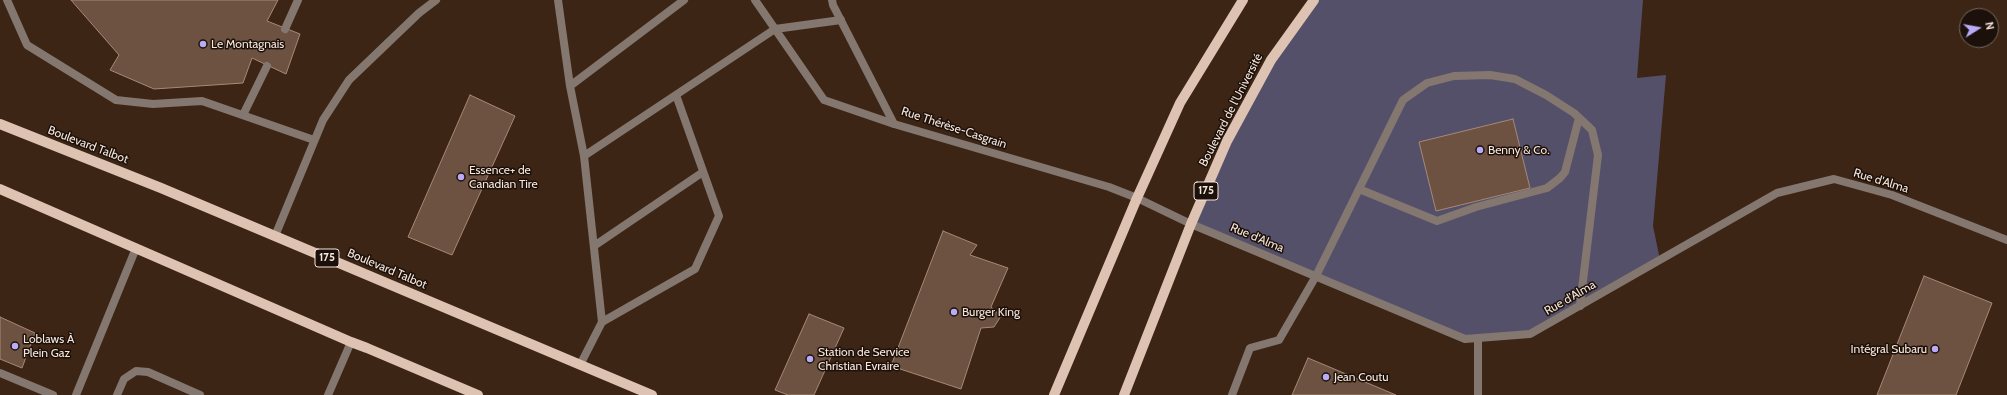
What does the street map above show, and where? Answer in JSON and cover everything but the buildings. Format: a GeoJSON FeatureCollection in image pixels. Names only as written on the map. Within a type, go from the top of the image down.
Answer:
{"type":"FeatureCollection","features":[{"type":"Feature","properties":{"kind":"main road"},"geometry":{"type":"LineString","coordinates":[[1054,395],[1137,198],[1180,103],[1243,0]]}},
{"type":"Feature","properties":{"kind":"main road","name":"Boulevard de l'Université"},"geometry":{"type":"LineString","coordinates":[[1124,395],[1191,224],[1227,141],[1271,60],[1314,0]]}},
{"type":"Feature","properties":{"kind":"main road","name":"Boulevard Talbot"},"geometry":{"type":"LineString","coordinates":[[0,124],[161,188],[652,395]]}},
{"type":"Feature","properties":{"kind":"main road"},"geometry":{"type":"LineString","coordinates":[[0,189],[351,342],[478,395]]}},
{"type":"Feature","properties":{"kind":"street"},"geometry":{"type":"LineString","coordinates":[[7,0],[27,45],[116,100],[153,104],[202,101],[314,140]]}},
{"type":"Feature","properties":{"kind":"street"},"geometry":{"type":"LineString","coordinates":[[285,28],[298,0]]}},
{"type":"Feature","properties":{"kind":"street"},"geometry":{"type":"LineString","coordinates":[[275,236],[323,120],[349,80],[419,13],[436,0]]}},
{"type":"Feature","properties":{"kind":"street"},"geometry":{"type":"LineString","coordinates":[[558,0],[570,86],[584,156],[602,322],[580,365]]}},
{"type":"Feature","properties":{"kind":"street"},"geometry":{"type":"LineString","coordinates":[[570,86],[684,0]]}},
{"type":"Feature","properties":{"kind":"street"},"geometry":{"type":"LineString","coordinates":[[755,0],[824,100],[894,124]]}},
{"type":"Feature","properties":{"kind":"street","name":"Rue Thérèse-Casgrain"},"geometry":{"type":"LineString","coordinates":[[832,0],[894,124],[1109,187],[1137,198]]}},
{"type":"Feature","properties":{"kind":"street"},"geometry":{"type":"LineString","coordinates":[[584,156],[775,29],[841,20]]}},
{"type":"Feature","properties":{"kind":"street"},"geometry":{"type":"LineString","coordinates":[[243,115],[267,66]]}},
{"type":"Feature","properties":{"kind":"street"},"geometry":{"type":"LineString","coordinates":[[1232,395],[1250,348],[1279,340],[1316,276],[1403,100],[1427,83],[1454,76],[1490,75],[1515,79],[1546,95],[1579,118],[1592,130],[1598,155],[1580,306]]}},
{"type":"Feature","properties":{"kind":"street"},"geometry":{"type":"LineString","coordinates":[[602,322],[695,269],[719,216],[676,95]]}},
{"type":"Feature","properties":{"kind":"street"},"geometry":{"type":"LineString","coordinates":[[1359,189],[1437,221],[1476,207],[1547,188],[1565,172],[1579,118]]}},
{"type":"Feature","properties":{"kind":"street"},"geometry":{"type":"LineString","coordinates":[[594,246],[703,172]]}},
{"type":"Feature","properties":{"kind":"street","name":"Rue d'Alma"},"geometry":{"type":"LineString","coordinates":[[1137,198],[1191,224],[1465,339],[1530,334],[1777,193],[1834,179],[1892,195],[2007,240]]}},
{"type":"Feature","properties":{"kind":"street"},"geometry":{"type":"LineString","coordinates":[[76,395],[136,248]]}},
{"type":"Feature","properties":{"kind":"street"},"geometry":{"type":"LineString","coordinates":[[1478,338],[1478,395]]}},
{"type":"Feature","properties":{"kind":"street"},"geometry":{"type":"LineString","coordinates":[[328,395],[351,342]]}},
{"type":"Feature","properties":{"kind":"street"},"geometry":{"type":"LineString","coordinates":[[117,395],[124,379],[136,371],[148,372],[200,395]]}},
{"type":"Feature","properties":{"kind":"street"},"geometry":{"type":"LineString","coordinates":[[0,373],[53,395]]}},
{"type":"Feature","properties":{"kind":"shaded area"},"geometry":{"type":"Polygon","coordinates":[[[1314,0],[1643,0],[1637,78],[1666,75],[1653,226],[1660,260],[1530,334],[1465,339],[1191,224],[1271,60],[1314,0]]]}},
{"type":"Feature","properties":{"kind":"place","name":"Le Montagnais"},"geometry":{"type":"Point","coordinates":[203,44]}},
{"type":"Feature","properties":{"kind":"place","name":"Benny & Co."},"geometry":{"type":"Point","coordinates":[1480,150]}},
{"type":"Feature","properties":{"kind":"place","name":"Essence+ de Canadian Tire"},"geometry":{"type":"Point","coordinates":[461,177]}},
{"type":"Feature","properties":{"kind":"place","name":"Burger King"},"geometry":{"type":"Point","coordinates":[954,312]}},
{"type":"Feature","properties":{"kind":"place","name":"Loblaws À Plein Gaz"},"geometry":{"type":"Point","coordinates":[15,346]}},
{"type":"Feature","properties":{"kind":"place","name":"Intégral Subaru"},"geometry":{"type":"Point","coordinates":[1935,349]}},
{"type":"Feature","properties":{"kind":"place","name":"Station de Service Christian Evraire"},"geometry":{"type":"Point","coordinates":[810,359]}},
{"type":"Feature","properties":{"kind":"place","name":"Jean Coutu"},"geometry":{"type":"Point","coordinates":[1326,377]}}]}
